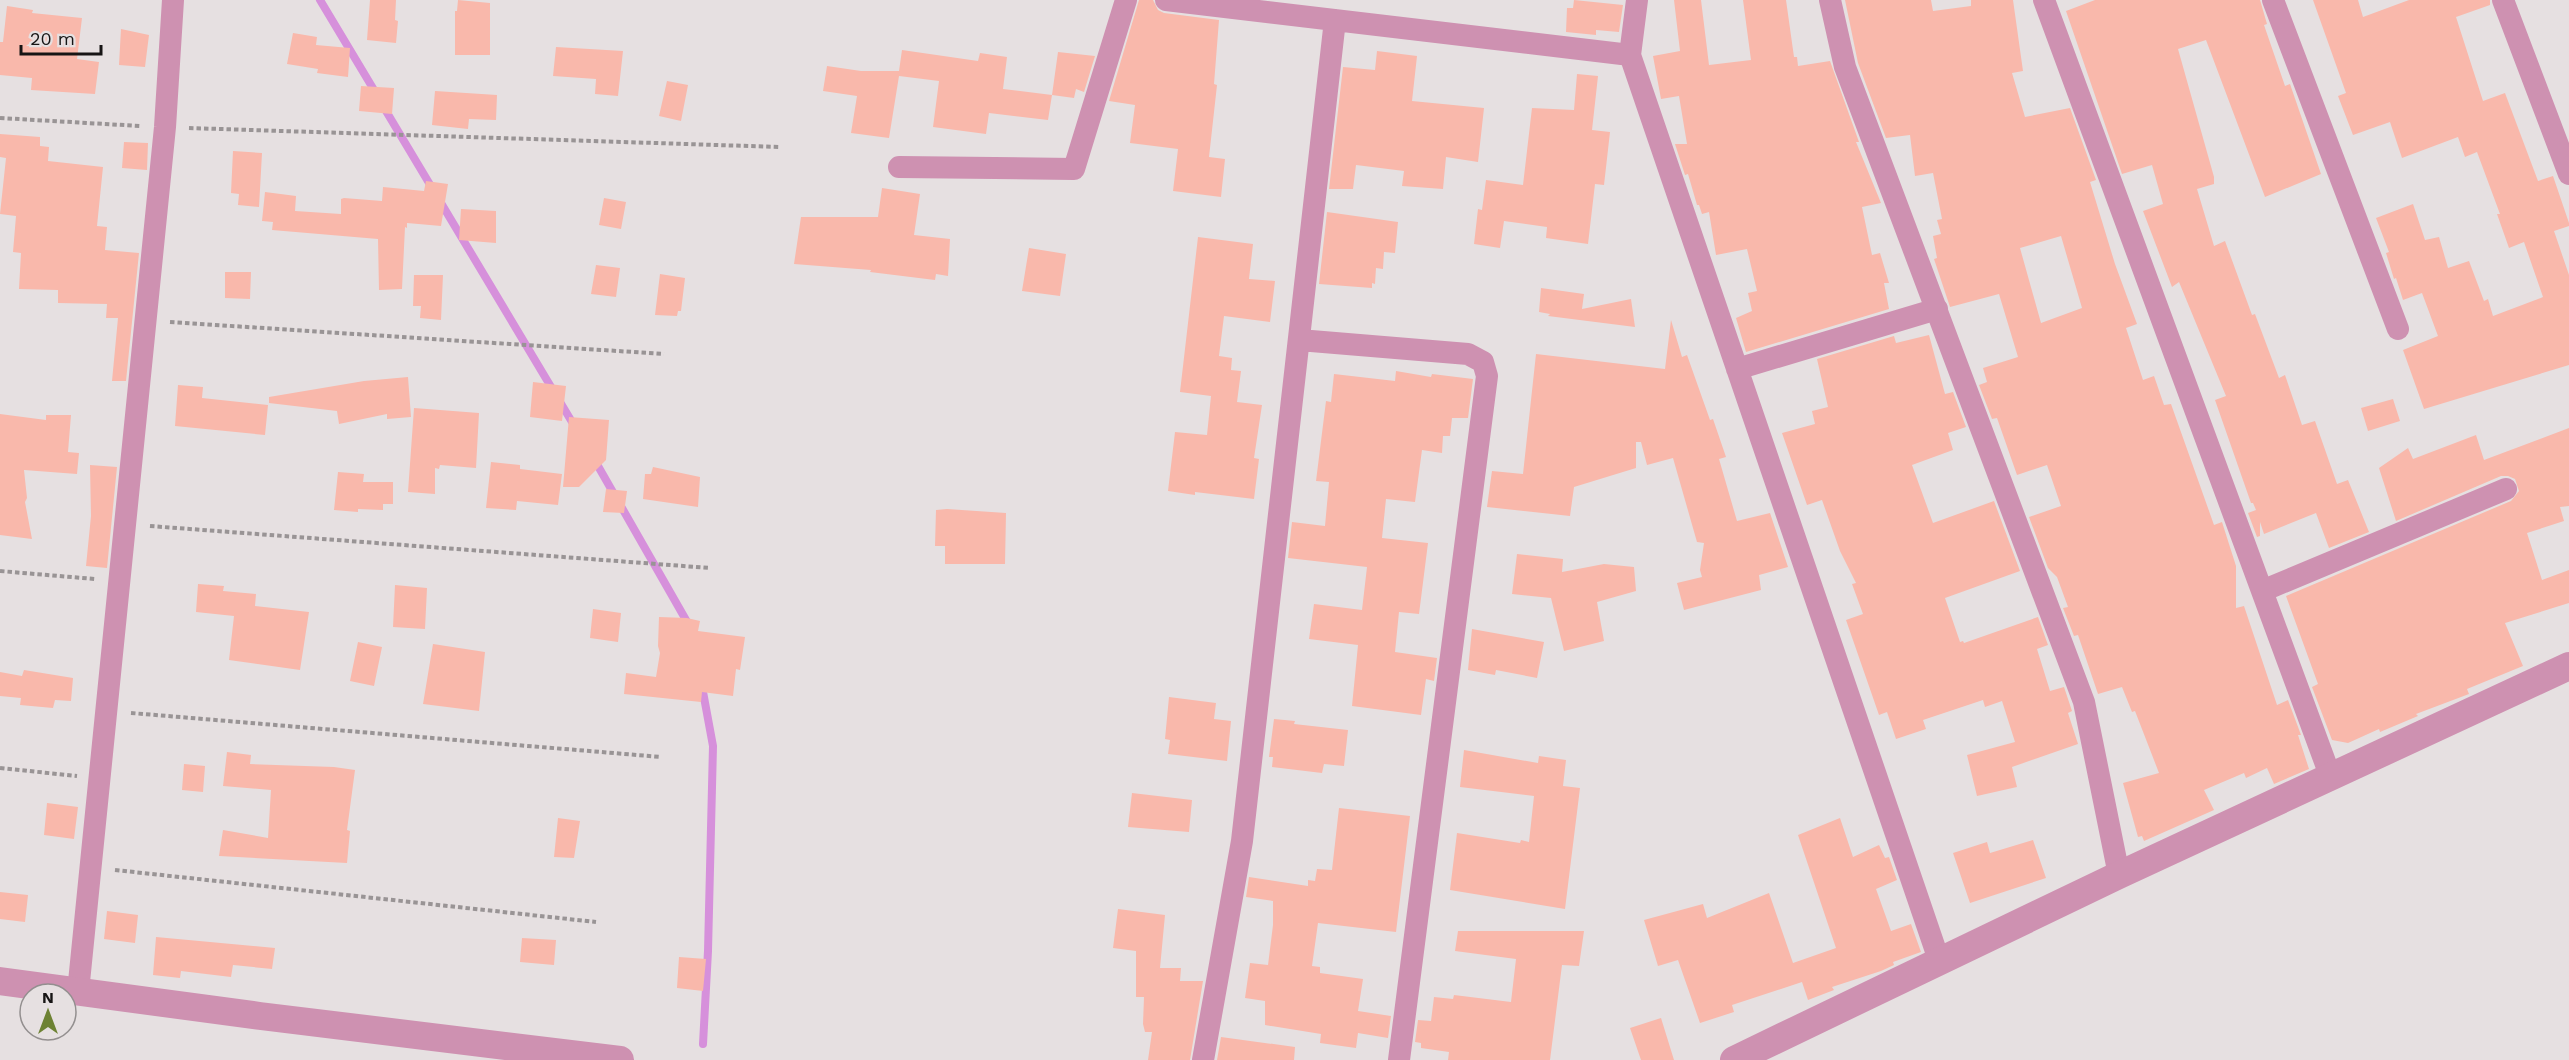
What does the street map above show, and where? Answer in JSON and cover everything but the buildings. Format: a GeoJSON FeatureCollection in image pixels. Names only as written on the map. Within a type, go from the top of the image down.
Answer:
{"type":"FeatureCollection","features":[{"type":"Feature","properties":{"kind":"street"},"geometry":{"type":"LineString","coordinates":[[173,0],[165,128],[78,992],[620,1060]]}},
{"type":"Feature","properties":{"kind":"street"},"geometry":{"type":"LineString","coordinates":[[899,167],[1074,169],[1126,0]]}},
{"type":"Feature","properties":{"kind":"street"},"geometry":{"type":"LineString","coordinates":[[1166,0],[1630,55]]}},
{"type":"Feature","properties":{"kind":"street"},"geometry":{"type":"LineString","coordinates":[[1637,0],[1630,55],[1940,963]]}},
{"type":"Feature","properties":{"kind":"street"},"geometry":{"type":"LineString","coordinates":[[1830,0],[1845,67],[2084,702],[2119,875]]}},
{"type":"Feature","properties":{"kind":"street"},"geometry":{"type":"LineString","coordinates":[[2044,0],[2331,778]]}},
{"type":"Feature","properties":{"kind":"street"},"geometry":{"type":"LineString","coordinates":[[2273,0],[2398,329]]}},
{"type":"Feature","properties":{"kind":"street"},"geometry":{"type":"LineString","coordinates":[[2503,0],[2569,174]]}},
{"type":"Feature","properties":{"kind":"street"},"geometry":{"type":"LineString","coordinates":[[1203,1060],[1242,841],[1335,20]]}},
{"type":"Feature","properties":{"kind":"street"},"geometry":{"type":"LineString","coordinates":[[1737,369],[1937,309]]}},
{"type":"Feature","properties":{"kind":"street"},"geometry":{"type":"LineString","coordinates":[[1299,340],[1468,354],[1483,362],[1487,376],[1399,1060]]}},
{"type":"Feature","properties":{"kind":"street"},"geometry":{"type":"LineString","coordinates":[[2262,591],[2506,489]]}},
{"type":"Feature","properties":{"kind":"street"},"geometry":{"type":"LineString","coordinates":[[1734,1060],[2119,875],[2569,666]]}},
{"type":"Feature","properties":{"kind":"street"},"geometry":{"type":"LineString","coordinates":[[0,981],[18,984]]}},
{"type":"Feature","properties":{"kind":"path"},"geometry":{"type":"LineString","coordinates":[[0,118],[165,128],[779,147]]}},
{"type":"Feature","properties":{"kind":"path"},"geometry":{"type":"LineString","coordinates":[[145,320],[664,354]]}},
{"type":"Feature","properties":{"kind":"path"},"geometry":{"type":"LineString","coordinates":[[125,525],[710,568]]}},
{"type":"Feature","properties":{"kind":"path"},"geometry":{"type":"LineString","coordinates":[[0,572],[119,581]]}},
{"type":"Feature","properties":{"kind":"path"},"geometry":{"type":"LineString","coordinates":[[106,711],[661,757]]}},
{"type":"Feature","properties":{"kind":"path"},"geometry":{"type":"LineString","coordinates":[[0,768],[100,778]]}},
{"type":"Feature","properties":{"kind":"path"},"geometry":{"type":"LineString","coordinates":[[91,868],[597,922]]}},
{"type":"Feature","properties":{"kind":"waterway"},"geometry":{"type":"LineString","coordinates":[[320,0],[377,95]]}},
{"type":"Feature","properties":{"kind":"waterway"},"geometry":{"type":"LineString","coordinates":[[383,106],[575,427]]}},
{"type":"Feature","properties":{"kind":"waterway"},"geometry":{"type":"LineString","coordinates":[[594,459],[690,627]]}},
{"type":"Feature","properties":{"kind":"waterway"},"geometry":{"type":"LineString","coordinates":[[701,681],[713,746],[708,951],[703,1044]]}}]}
